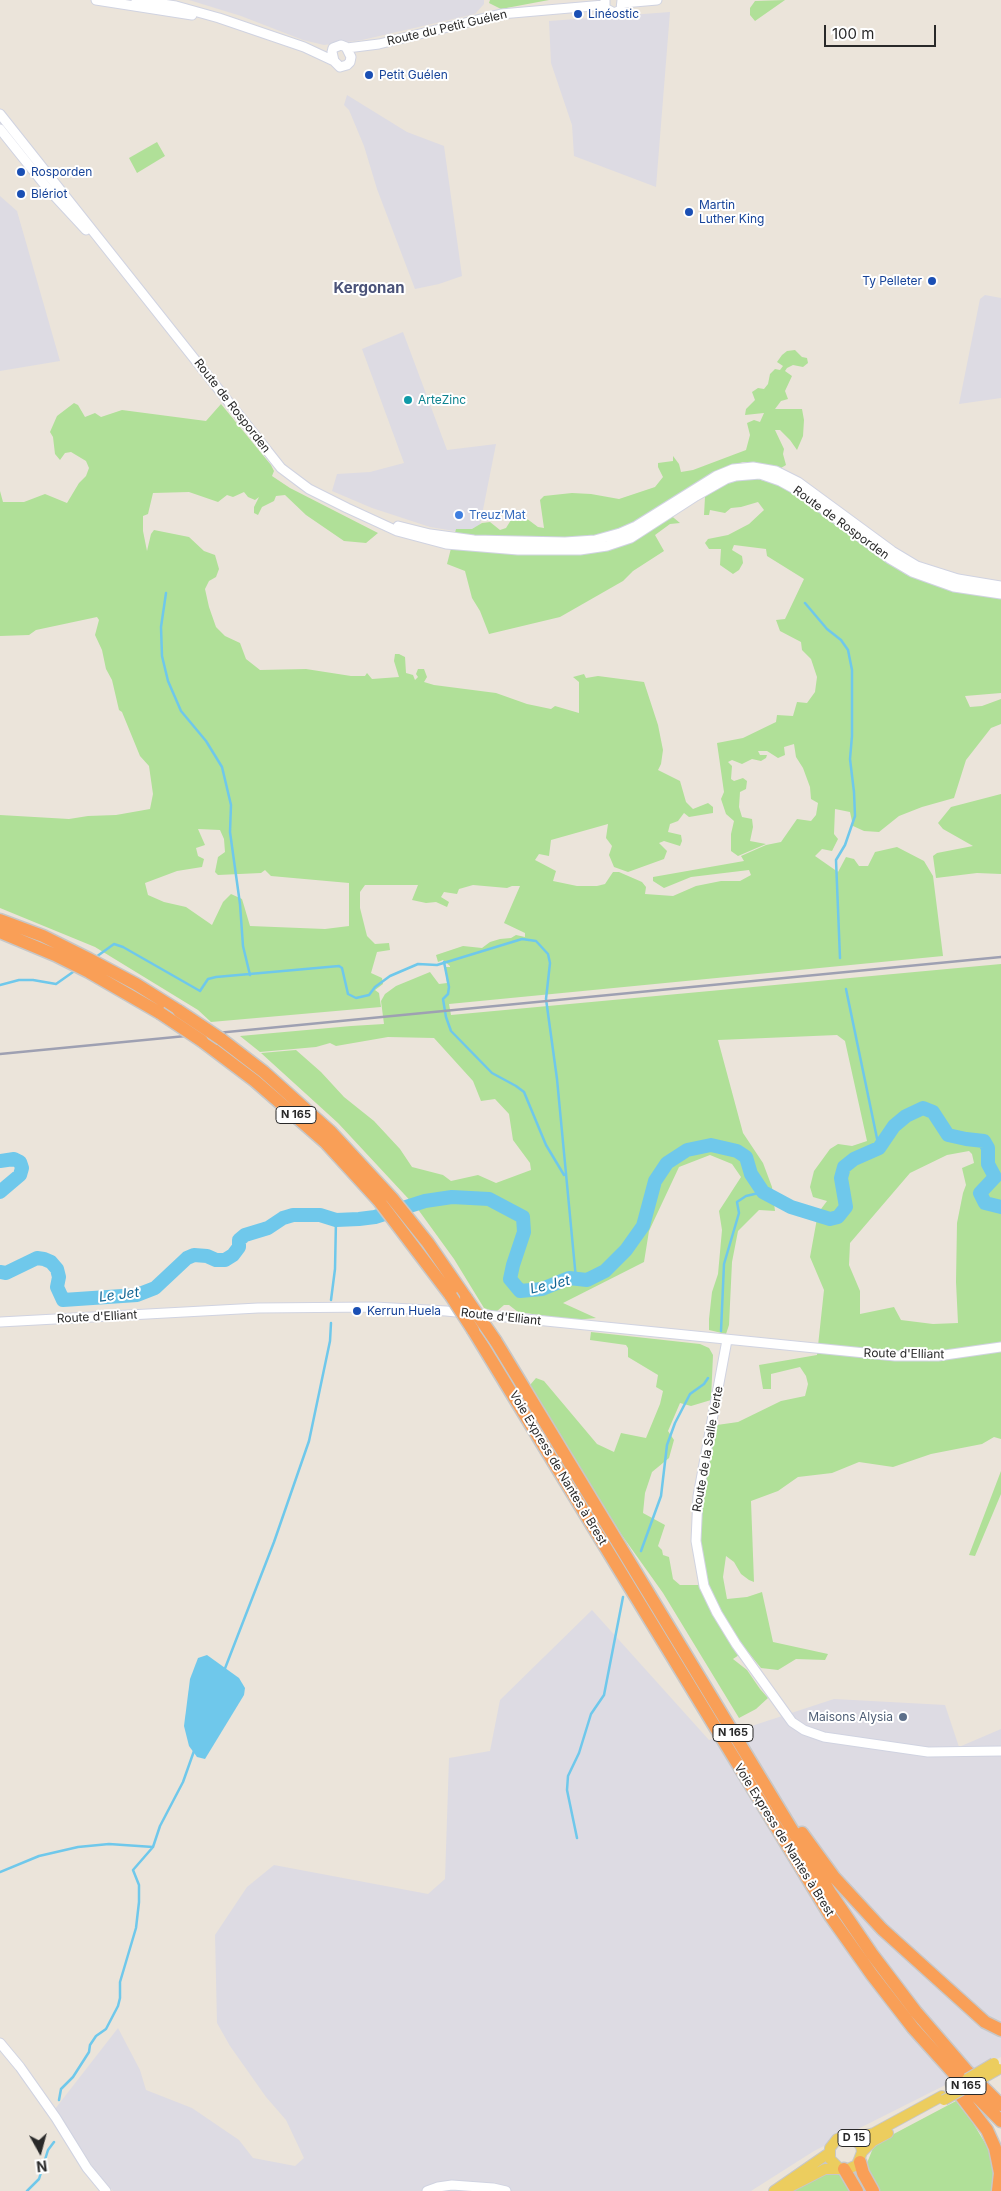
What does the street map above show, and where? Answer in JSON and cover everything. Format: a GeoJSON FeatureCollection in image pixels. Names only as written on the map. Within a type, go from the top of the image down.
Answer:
{"type":"FeatureCollection","features":[{"type":"Feature","properties":{"kind":"highway","name":"Voie Express de Nantes à Brest"},"geometry":{"type":"LineString","coordinates":[[0,920],[89,958],[179,1011],[221,1039],[264,1072],[331,1132],[386,1199],[410,1239],[473,1330],[811,1885],[872,1975],[932,2050],[1001,2121]]}},
{"type":"Feature","properties":{"kind":"highway","name":"Voie Express de Nantes à Brest"},"geometry":{"type":"LineString","coordinates":[[0,932],[89,972],[160,1013],[202,1041],[300,1118],[411,1222],[494,1340],[830,1894],[866,1947],[941,2042],[1001,2105]]}},
{"type":"Feature","properties":{"kind":"highway"},"geometry":{"type":"LineString","coordinates":[[659,1612],[703,1674],[745,1745],[798,1828],[834,1877],[882,1929],[985,2022],[1001,2030]]}},
{"type":"Feature","properties":{"kind":"highway"},"geometry":{"type":"LineString","coordinates":[[932,2050],[938,2066],[967,2102],[992,2139],[999,2164],[998,2191]]}},
{"type":"Feature","properties":{"kind":"highway"},"geometry":{"type":"LineString","coordinates":[[861,2157],[863,2173],[873,2191]]}},
{"type":"Feature","properties":{"kind":"highway"},"geometry":{"type":"LineString","coordinates":[[841,2168],[858,2191]]}},
{"type":"Feature","properties":{"kind":"main road","name":"D 15"},"geometry":{"type":"LineString","coordinates":[[782,2191],[825,2169],[853,2168],[873,2141],[999,2064]]}},
{"type":"Feature","properties":{"kind":"main road","name":"D 15"},"geometry":{"type":"LineString","coordinates":[[841,2168],[830,2159],[829,2153],[837,2139],[842,2137],[853,2138],[874,2133],[943,2098]]}},
{"type":"Feature","properties":{"kind":"main road","name":"D 15"},"geometry":{"type":"LineString","coordinates":[[853,2138],[858,2141],[861,2157]]}},
{"type":"Feature","properties":{"kind":"main road","name":"D 15"},"geometry":{"type":"LineString","coordinates":[[774,2191],[829,2153]]}},
{"type":"Feature","properties":{"kind":"street"},"geometry":{"type":"LineString","coordinates":[[96,0],[229,21]]}},
{"type":"Feature","properties":{"kind":"street"},"geometry":{"type":"LineString","coordinates":[[136,0],[176,6],[229,21],[304,47],[334,61]]}},
{"type":"Feature","properties":{"kind":"street"},"geometry":{"type":"LineString","coordinates":[[623,2],[657,0]]}},
{"type":"Feature","properties":{"kind":"street","name":"Route du Petit Guélen"},"geometry":{"type":"LineString","coordinates":[[347,48],[379,44],[495,15],[605,2],[608,11],[614,13],[621,10],[623,2]]}},
{"type":"Feature","properties":{"kind":"street","name":"Route du Petit Guélen"},"geometry":{"type":"LineString","coordinates":[[351,57],[379,44]]}},
{"type":"Feature","properties":{"kind":"street"},"geometry":{"type":"LineString","coordinates":[[304,47],[332,50],[341,45],[347,48],[351,57],[349,64],[344,67],[337,66],[332,50]]}},
{"type":"Feature","properties":{"kind":"street","name":"Route de Rosporden"},"geometry":{"type":"LineString","coordinates":[[0,114],[281,468],[312,491],[414,537],[446,544],[518,550],[597,548],[631,538],[719,482],[736,476],[760,474],[780,481],[800,492],[890,559],[912,572],[954,586],[1001,594]]}},
{"type":"Feature","properties":{"kind":"street","name":"Route de Rosporden"},"geometry":{"type":"LineString","coordinates":[[0,129],[62,206],[117,263]]}},
{"type":"Feature","properties":{"kind":"street","name":"Route de Rosporden"},"geometry":{"type":"LineString","coordinates":[[371,518],[418,531],[458,539],[544,542],[594,540],[620,533],[636,526],[716,476],[739,468],[760,468],[776,471],[798,482],[909,562],[947,577],[1001,586]]}},
{"type":"Feature","properties":{"kind":"street","name":"Route d'Elliant"},"geometry":{"type":"LineString","coordinates":[[0,1322],[258,1308],[375,1307],[456,1312],[727,1340],[909,1356],[969,1353],[1001,1347]]}},
{"type":"Feature","properties":{"kind":"street","name":"Route de la Salle Verte"},"geometry":{"type":"LineString","coordinates":[[727,1340],[697,1509],[696,1542],[701,1578],[711,1602],[736,1644],[792,1722],[809,1732],[824,1737],[928,1752],[1001,1751]]}},
{"type":"Feature","properties":{"kind":"street"},"geometry":{"type":"LineString","coordinates":[[0,2043],[20,2067],[56,2118],[87,2168],[106,2191]]}},
{"type":"Feature","properties":{"kind":"street"},"geometry":{"type":"LineString","coordinates":[[427,2191],[438,2187],[458,2186],[506,2191]]}},
{"type":"Feature","properties":{"kind":"street"},"geometry":{"type":"LineString","coordinates":[[458,2186],[478,2191]]}},
{"type":"Feature","properties":{"kind":"shaded area"},"geometry":{"type":"Polygon","coordinates":[[[189,0],[484,0],[484,4],[475,14],[362,40],[324,45],[303,40],[241,16],[189,0]]]}},
{"type":"Feature","properties":{"kind":"shaded area"},"geometry":{"type":"Polygon","coordinates":[[[670,12],[656,187],[574,156],[572,125],[551,63],[549,21],[670,12]]]}},
{"type":"Feature","properties":{"kind":"shaded area"},"geometry":{"type":"Polygon","coordinates":[[[347,95],[407,132],[444,146],[462,276],[439,284],[415,289],[377,189],[364,146],[349,110],[344,105],[347,95]]]}},
{"type":"Feature","properties":{"kind":"shaded area"},"geometry":{"type":"Polygon","coordinates":[[[0,196],[17,211],[60,361],[0,371],[0,196]]]}},
{"type":"Feature","properties":{"kind":"shaded area"},"geometry":{"type":"Polygon","coordinates":[[[985,295],[1001,298],[1001,398],[959,404],[980,299],[985,295]]]}},
{"type":"Feature","properties":{"kind":"shaded area"},"geometry":{"type":"Polygon","coordinates":[[[403,332],[447,450],[496,444],[478,535],[430,527],[372,508],[332,491],[337,474],[370,472],[404,463],[362,349],[403,332]]]}},
{"type":"Feature","properties":{"kind":"shaded area"},"geometry":{"type":"Polygon","coordinates":[[[592,1610],[709,1740],[834,1699],[945,1705],[959,1747],[1001,1729],[1001,2057],[814,2151],[751,2191],[113,2191],[95,2170],[55,2109],[118,2028],[140,2070],[146,2090],[192,2108],[239,2140],[253,2158],[295,2166],[304,2158],[286,2120],[266,2097],[230,2046],[217,2023],[215,1935],[247,1887],[274,1865],[428,1894],[445,1879],[449,1758],[490,1751],[500,1700],[592,1610]]]}},
{"type":"Feature","properties":{"kind":"green space"},"geometry":{"type":"Polygon","coordinates":[[[490,0],[549,0],[501,9],[489,3],[490,0]]]}},
{"type":"Feature","properties":{"kind":"green space"},"geometry":{"type":"Polygon","coordinates":[[[785,0],[755,21],[750,15],[750,8],[755,1],[785,0]]]}},
{"type":"Feature","properties":{"kind":"green space"},"geometry":{"type":"Polygon","coordinates":[[[157,142],[165,156],[137,173],[129,158],[157,142]]]}},
{"type":"Feature","properties":{"kind":"green space"},"geometry":{"type":"Polygon","coordinates":[[[795,350],[802,357],[807,358],[808,363],[803,367],[793,365],[787,368],[785,371],[792,376],[785,391],[788,399],[781,401],[775,409],[802,409],[804,420],[803,436],[797,450],[780,430],[775,430],[784,449],[783,454],[786,465],[781,468],[754,462],[743,462],[716,472],[662,508],[680,523],[670,524],[655,535],[664,551],[633,571],[623,581],[560,617],[489,634],[480,611],[472,598],[465,571],[447,564],[456,529],[472,529],[482,523],[490,522],[500,530],[506,528],[511,520],[526,518],[538,527],[544,528],[540,500],[544,496],[572,493],[619,499],[655,487],[663,477],[658,463],[673,461],[673,456],[679,464],[681,472],[693,470],[746,450],[750,435],[747,423],[754,420],[760,422],[764,413],[745,415],[746,409],[755,400],[752,392],[758,388],[764,389],[768,384],[770,374],[775,369],[780,370],[783,366],[777,362],[782,355],[787,351],[795,350]]]}},
{"type":"Feature","properties":{"kind":"green space"},"geometry":{"type":"Polygon","coordinates":[[[74,403],[78,405],[85,417],[95,413],[101,417],[122,410],[206,421],[221,404],[271,465],[274,471],[272,476],[290,488],[378,533],[366,543],[344,541],[306,515],[285,495],[276,496],[274,501],[262,507],[258,515],[254,513],[254,507],[259,497],[255,500],[248,497],[244,492],[233,497],[227,495],[218,502],[189,492],[153,493],[148,514],[143,516],[143,531],[147,551],[151,534],[154,530],[189,537],[204,551],[215,555],[219,569],[216,577],[209,581],[205,589],[216,627],[225,636],[240,643],[246,659],[260,670],[306,669],[351,676],[365,676],[367,673],[372,679],[399,677],[394,661],[395,654],[399,654],[405,657],[406,673],[413,675],[415,680],[418,677],[416,674],[418,669],[424,669],[427,677],[424,682],[434,685],[496,693],[527,704],[551,709],[555,706],[579,713],[579,682],[573,677],[584,674],[586,678],[598,676],[644,682],[658,725],[663,750],[658,770],[680,781],[686,802],[693,809],[708,803],[713,807],[713,813],[689,817],[684,813],[678,821],[670,824],[668,832],[681,835],[682,841],[680,846],[664,841],[659,843],[667,851],[664,859],[628,872],[614,867],[609,855],[612,846],[606,838],[608,824],[551,840],[549,856],[539,854],[535,860],[556,871],[553,881],[577,886],[605,884],[613,872],[619,872],[642,882],[646,887],[645,894],[673,896],[696,886],[721,881],[740,881],[751,875],[749,870],[691,877],[664,888],[653,881],[653,877],[744,861],[741,856],[766,845],[781,842],[797,819],[811,821],[816,815],[818,803],[811,799],[810,787],[803,768],[796,757],[794,744],[784,747],[785,755],[778,758],[767,751],[758,751],[760,755],[767,755],[766,758],[761,761],[752,759],[742,764],[732,760],[728,762],[732,766],[731,779],[734,781],[743,778],[747,781],[746,789],[740,792],[739,807],[742,817],[752,819],[753,827],[750,841],[766,844],[738,856],[731,851],[731,834],[734,821],[726,814],[721,799],[724,792],[717,743],[743,738],[776,722],[777,715],[793,716],[797,702],[807,703],[815,692],[817,677],[811,659],[802,650],[801,642],[780,631],[776,620],[785,619],[804,579],[767,556],[766,549],[734,545],[732,550],[742,556],[743,563],[739,570],[733,574],[720,565],[721,549],[709,549],[705,543],[708,539],[728,535],[749,524],[764,510],[758,502],[731,508],[725,513],[710,510],[709,515],[704,515],[705,497],[708,492],[733,480],[753,478],[781,485],[812,503],[905,574],[948,588],[1001,598],[1001,693],[965,696],[970,707],[982,706],[1001,699],[1001,724],[991,728],[966,760],[954,798],[899,816],[879,832],[864,831],[853,826],[850,812],[835,809],[834,834],[838,839],[832,851],[822,849],[815,856],[838,872],[846,857],[854,859],[859,866],[868,866],[875,852],[897,847],[924,861],[933,876],[943,956],[449,1004],[451,1015],[1001,964],[1001,1439],[994,1437],[982,1444],[931,1454],[893,1467],[859,1462],[832,1473],[798,1477],[778,1491],[751,1501],[754,1582],[741,1574],[734,1562],[726,1556],[723,1577],[727,1599],[747,1597],[762,1592],[773,1642],[828,1654],[825,1660],[796,1659],[778,1670],[761,1668],[745,1651],[733,1659],[747,1670],[768,1698],[756,1709],[739,1718],[663,1593],[621,1534],[530,1385],[536,1378],[544,1381],[597,1444],[614,1452],[621,1433],[646,1438],[660,1404],[663,1391],[656,1387],[658,1375],[628,1357],[626,1345],[590,1340],[591,1332],[700,1344],[709,1348],[713,1355],[711,1400],[691,1406],[680,1403],[668,1431],[674,1440],[669,1458],[652,1472],[645,1493],[643,1513],[665,1525],[658,1546],[662,1550],[663,1555],[669,1557],[673,1579],[680,1585],[698,1585],[704,1582],[699,1543],[704,1474],[717,1425],[738,1422],[781,1401],[805,1396],[808,1384],[806,1376],[800,1367],[771,1374],[771,1389],[763,1389],[759,1365],[817,1355],[824,1290],[810,1257],[818,1213],[827,1201],[813,1197],[810,1187],[814,1171],[830,1149],[838,1144],[852,1146],[867,1141],[845,1041],[837,1035],[718,1040],[743,1133],[763,1163],[772,1187],[775,1211],[759,1210],[738,1231],[732,1262],[729,1325],[726,1334],[709,1330],[712,1292],[718,1274],[722,1230],[719,1211],[741,1177],[732,1164],[710,1155],[679,1167],[649,1231],[644,1262],[563,1303],[596,1318],[575,1320],[518,1312],[509,1305],[504,1305],[496,1312],[484,1308],[454,1259],[417,1208],[338,1123],[261,1053],[296,1050],[321,1072],[344,1097],[374,1121],[400,1149],[412,1167],[443,1175],[451,1181],[478,1175],[496,1183],[531,1170],[530,1163],[513,1140],[509,1114],[495,1099],[481,1101],[473,1081],[434,1038],[388,1037],[336,1046],[330,1043],[316,1047],[260,1052],[240,1036],[384,1024],[381,1001],[385,994],[396,986],[430,972],[439,984],[447,983],[445,967],[450,966],[443,960],[438,962],[436,955],[463,946],[482,948],[490,942],[511,938],[516,935],[525,937],[525,933],[504,923],[520,886],[507,888],[473,885],[459,889],[457,894],[444,892],[441,897],[449,902],[447,907],[436,902],[426,903],[412,900],[418,885],[365,885],[360,892],[360,908],[367,936],[375,944],[389,943],[390,950],[377,952],[371,973],[382,978],[383,984],[375,990],[379,993],[381,1007],[211,1022],[198,1010],[95,947],[0,908],[0,815],[69,819],[116,815],[150,809],[153,794],[149,766],[140,756],[122,712],[119,710],[112,680],[106,669],[102,650],[95,635],[99,620],[97,617],[36,630],[29,635],[0,636],[0,491],[3,502],[24,502],[45,494],[67,503],[79,483],[86,476],[89,468],[86,461],[71,452],[65,453],[60,460],[55,454],[53,437],[50,432],[57,416],[74,403]],[[198,829],[205,845],[196,848],[198,856],[204,859],[202,867],[177,871],[145,883],[148,895],[164,902],[186,907],[212,925],[223,902],[231,894],[242,899],[250,926],[325,929],[349,926],[349,883],[271,876],[265,870],[261,873],[218,875],[215,872],[218,857],[225,852],[224,839],[220,830],[198,829]],[[969,1151],[947,1155],[910,1173],[850,1243],[849,1265],[860,1291],[860,1314],[894,1307],[901,1320],[933,1324],[958,1323],[956,1282],[957,1223],[966,1185],[962,1168],[974,1163],[972,1154],[969,1151]]]}},
{"type":"Feature","properties":{"kind":"green space"},"geometry":{"type":"Polygon","coordinates":[[[1001,794],[1001,874],[977,873],[936,878],[933,856],[937,853],[973,846],[943,829],[938,823],[951,807],[1001,794]]]}},
{"type":"Feature","properties":{"kind":"green space"},"geometry":{"type":"Polygon","coordinates":[[[1001,1471],[1001,1494],[975,1556],[969,1555],[1001,1471]]]}},
{"type":"Feature","properties":{"kind":"green space"},"geometry":{"type":"Polygon","coordinates":[[[956,2101],[973,2123],[988,2148],[994,2164],[994,2191],[880,2191],[872,2179],[867,2163],[873,2148],[888,2137],[956,2101]]]}},
{"type":"Feature","properties":{"kind":"green space"},"geometry":{"type":"Polygon","coordinates":[[[831,2172],[840,2174],[852,2191],[792,2191],[804,2183],[831,2172]]]}},
{"type":"Feature","properties":{"kind":"water"},"geometry":{"type":"Polygon","coordinates":[[[207,1655],[239,1678],[245,1688],[244,1695],[205,1759],[197,1757],[189,1746],[184,1726],[190,1679],[198,1658],[207,1655]]]}},
{"type":"Feature","properties":{"kind":"waterway"},"geometry":{"type":"LineString","coordinates":[[166,593],[161,627],[162,656],[168,681],[181,711],[206,741],[222,767],[231,805],[230,832],[240,904],[243,946],[250,975]]}},
{"type":"Feature","properties":{"kind":"waterway"},"geometry":{"type":"LineString","coordinates":[[805,603],[827,629],[841,640],[848,650],[852,670],[850,759],[855,816],[845,845],[836,860],[840,958]]}},
{"type":"Feature","properties":{"kind":"waterway"},"geometry":{"type":"LineString","coordinates":[[96,957],[114,944],[123,947],[200,991],[208,979],[216,977],[339,966],[342,968],[348,994],[356,998],[369,995],[375,987],[390,976],[418,964],[437,965],[522,939],[536,941],[548,954],[550,963],[546,999],[557,1079],[576,1279]]}},
{"type":"Feature","properties":{"kind":"waterway"},"geometry":{"type":"LineString","coordinates":[[444,962],[449,987],[448,994],[443,999],[451,1031],[492,1073],[524,1092],[546,1145],[564,1175]]}},
{"type":"Feature","properties":{"kind":"waterway"},"geometry":{"type":"LineString","coordinates":[[0,985],[19,980],[33,980],[56,984],[73,972]]}},
{"type":"Feature","properties":{"kind":"waterway"},"geometry":{"type":"LineString","coordinates":[[846,989],[879,1148]]}},
{"type":"Feature","properties":{"kind":"waterway","name":"Le Jet"},"geometry":{"type":"LineString","coordinates":[[0,1272],[6,1273],[37,1258],[44,1259],[51,1262],[57,1269],[59,1277],[57,1287],[63,1300],[137,1295],[155,1288],[187,1258],[194,1255],[225,1260],[233,1255],[239,1247],[239,1240],[245,1235],[268,1228],[283,1218],[293,1215],[320,1215],[336,1220],[359,1219],[375,1217],[425,1201],[452,1197],[489,1199],[523,1217],[524,1232],[510,1279],[520,1291],[542,1289],[569,1278],[587,1280],[605,1271],[626,1250],[643,1226],[655,1181],[667,1163],[687,1150],[711,1145],[737,1151],[746,1157],[751,1174],[763,1192],[791,1207],[830,1219],[838,1217],[846,1207],[841,1178],[844,1167],[854,1159],[879,1148],[894,1126],[906,1116],[923,1108],[933,1112],[948,1135],[984,1141],[988,1148],[988,1164],[995,1177],[980,1193],[985,1203],[1001,1207]]}},
{"type":"Feature","properties":{"kind":"waterway","name":"Le Jet"},"geometry":{"type":"LineString","coordinates":[[0,1161],[14,1159],[20,1162],[22,1168],[20,1175],[0,1192]]}},
{"type":"Feature","properties":{"kind":"waterway"},"geometry":{"type":"LineString","coordinates":[[721,1331],[724,1264],[739,1213],[737,1202],[746,1196],[763,1192]]}},
{"type":"Feature","properties":{"kind":"waterway"},"geometry":{"type":"LineString","coordinates":[[331,1300],[335,1269],[336,1220]]}},
{"type":"Feature","properties":{"kind":"waterway"},"geometry":{"type":"LineString","coordinates":[[224,1671],[274,1542],[309,1441],[330,1341],[331,1323]]}},
{"type":"Feature","properties":{"kind":"waterway"},"geometry":{"type":"LineString","coordinates":[[641,1551],[661,1496],[667,1445],[675,1423],[690,1394],[704,1384],[708,1378]]}},
{"type":"Feature","properties":{"kind":"waterway"},"geometry":{"type":"LineString","coordinates":[[577,1838],[567,1790],[568,1776],[579,1753],[591,1714],[604,1695],[623,1597]]}},
{"type":"Feature","properties":{"kind":"waterway"},"geometry":{"type":"LineString","coordinates":[[59,2100],[61,2089],[73,2077],[89,2052],[90,2045],[96,2036],[106,2029],[118,2006],[120,1982],[136,1928],[139,1902],[139,1885],[133,1870],[153,1847],[160,1826],[183,1782],[194,1751]]}},
{"type":"Feature","properties":{"kind":"waterway"},"geometry":{"type":"LineString","coordinates":[[0,1872],[39,1856],[78,1847],[109,1844],[153,1847]]}},
{"type":"Feature","properties":{"kind":"waterway"},"geometry":{"type":"LineString","coordinates":[[27,2191],[39,2179],[48,2150],[54,2142]]}},
{"type":"Feature","properties":{"kind":"railway"},"geometry":{"type":"LineString","coordinates":[[0,1054],[1001,957]]}},
{"type":"Feature","properties":{"kind":"place","name":"Linéostic"},"geometry":{"type":"Point","coordinates":[578,14]}},
{"type":"Feature","properties":{"kind":"place","name":"Petit Guélen"},"geometry":{"type":"Point","coordinates":[369,75]}},
{"type":"Feature","properties":{"kind":"place","name":"Rosporden"},"geometry":{"type":"Point","coordinates":[21,172]}},
{"type":"Feature","properties":{"kind":"place","name":"Blériot"},"geometry":{"type":"Point","coordinates":[21,194]}},
{"type":"Feature","properties":{"kind":"place","name":"Martin Luther King"},"geometry":{"type":"Point","coordinates":[689,212]}},
{"type":"Feature","properties":{"kind":"place","name":"Ty Pelleter"},"geometry":{"type":"Point","coordinates":[932,281]}},
{"type":"Feature","properties":{"kind":"place","name":"ArteZinc"},"geometry":{"type":"Point","coordinates":[408,400]}},
{"type":"Feature","properties":{"kind":"place","name":"Treuz’Mat"},"geometry":{"type":"Point","coordinates":[459,515]}},
{"type":"Feature","properties":{"kind":"place","name":"Kerrun Huela"},"geometry":{"type":"Point","coordinates":[357,1311]}},
{"type":"Feature","properties":{"kind":"place","name":"Maisons Alysia"},"geometry":{"type":"Point","coordinates":[903,1717]}},
{"type":"Feature","properties":{"kind":"district","name":"Kergonan"},"geometry":{"type":"Point","coordinates":[369,288]}}]}
